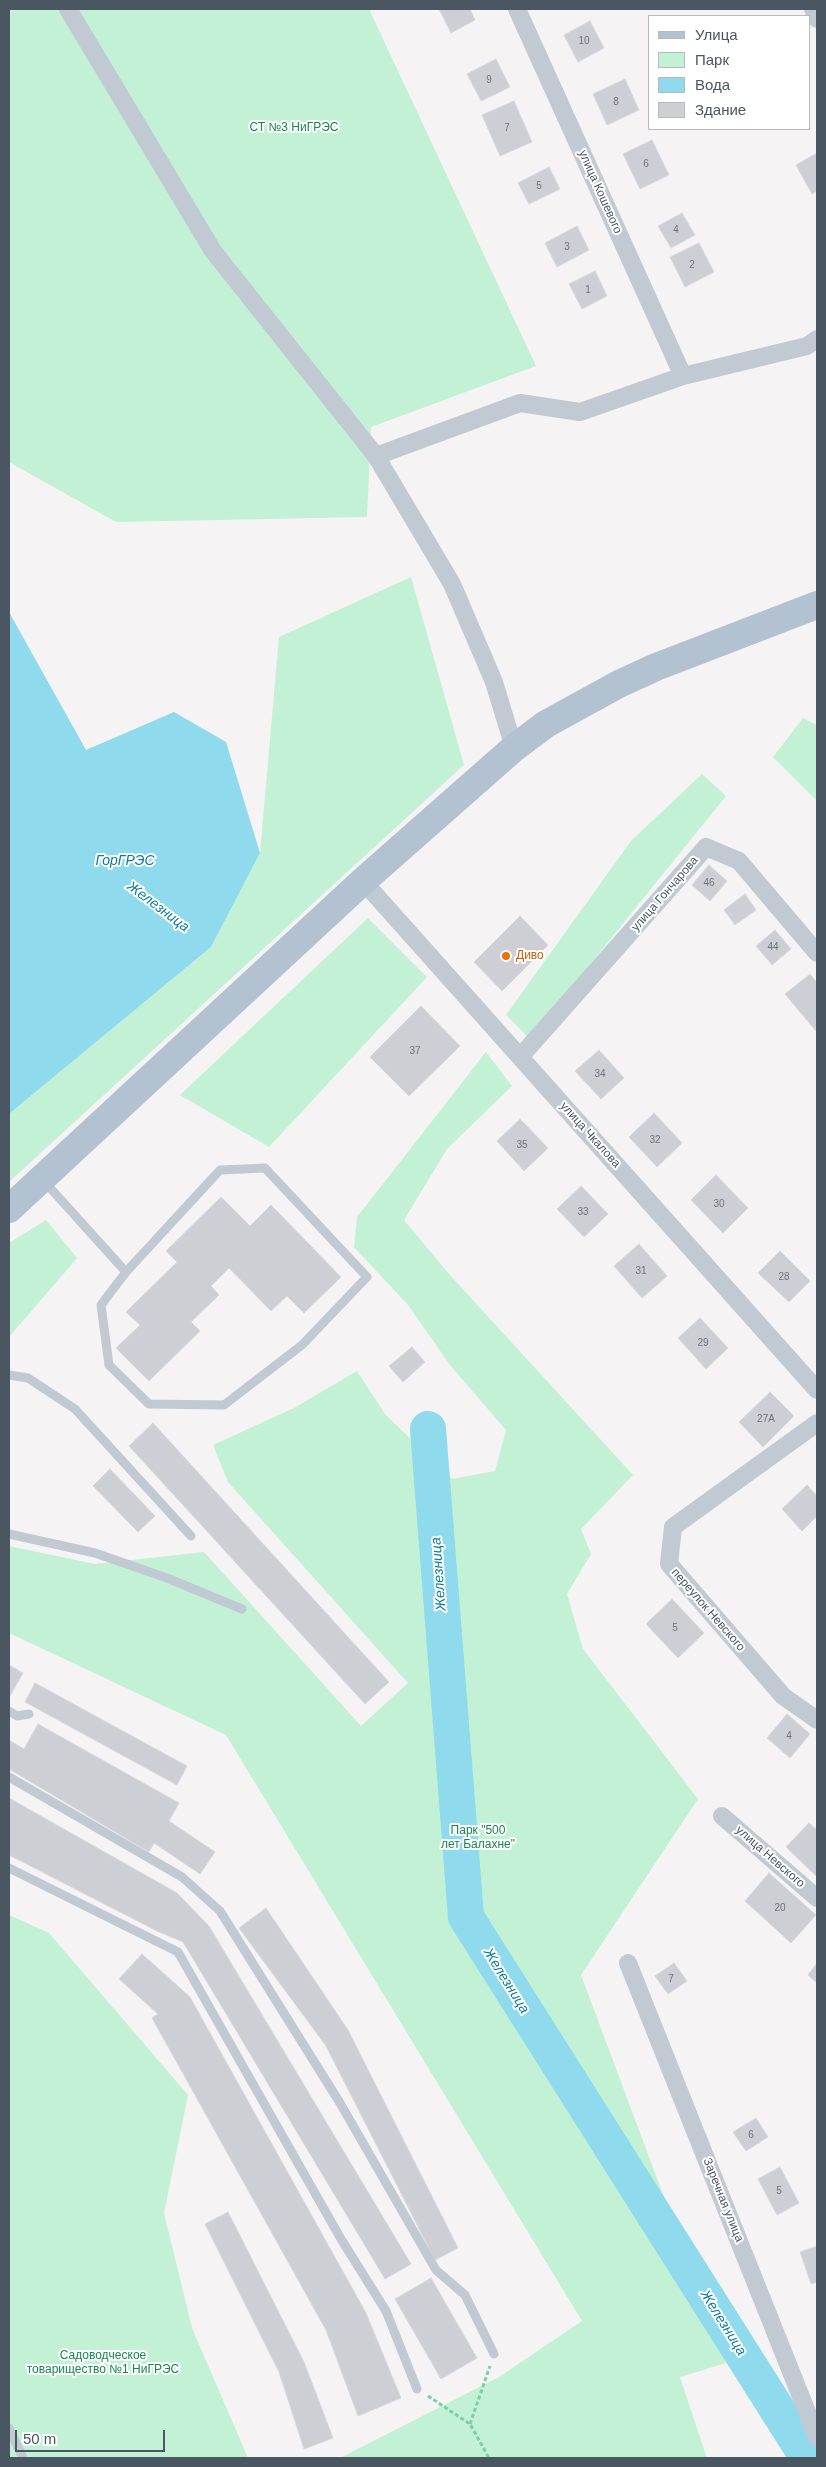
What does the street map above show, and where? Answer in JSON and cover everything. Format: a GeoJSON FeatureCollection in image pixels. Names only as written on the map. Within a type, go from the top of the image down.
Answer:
{"type":"FeatureCollection","features":[{"type":"Feature","properties":{"kind":"main road"},"geometry":{"type":"LineString","coordinates":[[9,1208],[363,881],[514,748],[567,711],[626,680],[817,605]]}},
{"type":"Feature","properties":{"kind":"street"},"geometry":{"type":"LineString","coordinates":[[68,9],[213,251],[376,456],[452,584],[494,682],[514,748]]}},
{"type":"Feature","properties":{"kind":"street","name":"улица Кошевого"},"geometry":{"type":"LineString","coordinates":[[518,9],[682,376]]}},
{"type":"Feature","properties":{"kind":"street"},"geometry":{"type":"LineString","coordinates":[[813,9],[817,18]]}},
{"type":"Feature","properties":{"kind":"street"},"geometry":{"type":"LineString","coordinates":[[376,456],[520,403],[580,412],[682,376],[807,346],[817,339]]}},
{"type":"Feature","properties":{"kind":"street","name":"улица Гончарова"},"geometry":{"type":"LineString","coordinates":[[520,1057],[706,848],[739,861],[817,953]]}},
{"type":"Feature","properties":{"kind":"street","name":"улица Чкалова"},"geometry":{"type":"LineString","coordinates":[[363,881],[817,1390]]}},
{"type":"Feature","properties":{"kind":"street","name":"переулок Невского"},"geometry":{"type":"LineString","coordinates":[[817,1423],[674,1527],[669,1564],[783,1696],[817,1720]]}},
{"type":"Feature","properties":{"kind":"street","name":"улица Невского"},"geometry":{"type":"LineString","coordinates":[[722,1816],[817,1898]]}},
{"type":"Feature","properties":{"kind":"street","name":"Заречная улица"},"geometry":{"type":"LineString","coordinates":[[628,1963],[817,2437]]}},
{"type":"Feature","properties":{"kind":"lane"},"geometry":{"type":"LineString","coordinates":[[265,1168],[367,1277],[302,1345],[224,1405],[149,1404],[109,1365],[102,1305],[126,1272],[220,1170],[265,1168]]}},
{"type":"Feature","properties":{"kind":"lane"},"geometry":{"type":"LineString","coordinates":[[41,1178],[126,1272]]}},
{"type":"Feature","properties":{"kind":"lane"},"geometry":{"type":"LineString","coordinates":[[9,1375],[28,1378],[75,1408],[191,1536]]}},
{"type":"Feature","properties":{"kind":"lane"},"geometry":{"type":"LineString","coordinates":[[9,1534],[95,1553],[167,1578],[242,1609]]}},
{"type":"Feature","properties":{"kind":"lane"},"geometry":{"type":"LineString","coordinates":[[9,1711],[18,1716],[29,1714]]}},
{"type":"Feature","properties":{"kind":"lane"},"geometry":{"type":"LineString","coordinates":[[9,1777],[182,1877],[220,1912],[340,2103],[436,2270],[465,2295],[494,2354]]}},
{"type":"Feature","properties":{"kind":"lane"},"geometry":{"type":"LineString","coordinates":[[9,1868],[178,1952],[340,2239],[386,2310],[417,2389]]}},
{"type":"Feature","properties":{"kind":"lane"},"geometry":{"type":"LineString","coordinates":[[9,2428],[22,2458]]}},
{"type":"Feature","properties":{"kind":"path"},"geometry":{"type":"LineString","coordinates":[[470,2424],[494,2354]]}},
{"type":"Feature","properties":{"kind":"path"},"geometry":{"type":"LineString","coordinates":[[417,2389],[470,2424],[489,2458]]}},
{"type":"Feature","properties":{"kind":"green space","name":"СТ №3 НиГРЭС"},"geometry":{"type":"Polygon","coordinates":[[[9,9],[369,9],[536,366],[371,427],[367,517],[116,522],[9,462],[9,9]]]}},
{"type":"Feature","properties":{"kind":"green space"},"geometry":{"type":"Polygon","coordinates":[[[411,577],[464,765],[9,1182],[9,1114],[211,947],[260,853],[279,637],[411,577]]]}},
{"type":"Feature","properties":{"kind":"green space"},"geometry":{"type":"Polygon","coordinates":[[[803,718],[817,725],[817,801],[773,757],[803,718]]]}},
{"type":"Feature","properties":{"kind":"green space"},"geometry":{"type":"Polygon","coordinates":[[[702,774],[726,796],[583,973],[527,1036],[506,1015],[631,841],[702,774]]]}},
{"type":"Feature","properties":{"kind":"green space"},"geometry":{"type":"Polygon","coordinates":[[[368,918],[427,977],[269,1147],[180,1095],[368,918]]]}},
{"type":"Feature","properties":{"kind":"green space","name":"Парк \"500 лет Балахне\""},"geometry":{"type":"Polygon","coordinates":[[[486,1052],[512,1086],[447,1149],[404,1220],[449,1274],[633,1475],[581,1529],[591,1554],[567,1594],[583,1649],[698,1799],[581,1975],[726,2363],[680,2377],[707,2458],[340,2458],[499,2377],[582,2321],[226,1735],[9,1633],[9,1546],[95,1564],[204,1552],[361,1726],[408,1683],[228,1482],[213,1445],[294,1408],[357,1371],[385,1414],[452,1479],[495,1471],[506,1430],[450,1365],[408,1305],[354,1247],[357,1217],[486,1052]]]}},
{"type":"Feature","properties":{"kind":"green space"},"geometry":{"type":"Polygon","coordinates":[[[46,1220],[77,1258],[9,1337],[9,1243],[46,1220]]]}},
{"type":"Feature","properties":{"kind":"green space","name":"Садоводческое товарищество №1 НиГРЭС"},"geometry":{"type":"Polygon","coordinates":[[[9,1915],[49,1933],[188,2095],[164,2213],[192,2328],[248,2458],[9,2458],[9,1915]]]}},
{"type":"Feature","properties":{"kind":"water","name":"ГорГРЭС"},"geometry":{"type":"Polygon","coordinates":[[[9,612],[86,750],[174,712],[226,742],[260,853],[211,947],[9,1114],[9,612]]]}},
{"type":"Feature","properties":{"kind":"building"},"geometry":{"type":"Polygon","coordinates":[[[439,9],[470,9],[475,20],[451,33],[439,9]]]}},
{"type":"Feature","properties":{"kind":"building"},"geometry":{"type":"Polygon","coordinates":[[[590,21],[604,48],[578,62],[564,35],[590,21]]]}},
{"type":"Feature","properties":{"kind":"building"},"geometry":{"type":"Polygon","coordinates":[[[496,59],[510,87],[481,101],[467,74],[496,59]]]}},
{"type":"Feature","properties":{"kind":"building"},"geometry":{"type":"Polygon","coordinates":[[[625,79],[639,110],[607,125],[593,94],[625,79]]]}},
{"type":"Feature","properties":{"kind":"building"},"geometry":{"type":"Polygon","coordinates":[[[514,101],[532,142],[500,156],[482,115],[514,101]]]}},
{"type":"Feature","properties":{"kind":"building"},"geometry":{"type":"Polygon","coordinates":[[[652,140],[669,175],[640,189],[623,154],[652,140]]]}},
{"type":"Feature","properties":{"kind":"building"},"geometry":{"type":"Polygon","coordinates":[[[817,153],[817,191],[812,194],[796,165],[817,153]]]}},
{"type":"Feature","properties":{"kind":"building"},"geometry":{"type":"Polygon","coordinates":[[[549,167],[560,189],[529,204],[518,183],[549,167]]]}},
{"type":"Feature","properties":{"kind":"building"},"geometry":{"type":"Polygon","coordinates":[[[682,213],[695,235],[671,248],[658,226],[682,213]]]}},
{"type":"Feature","properties":{"kind":"building"},"geometry":{"type":"Polygon","coordinates":[[[577,226],[589,250],[557,267],[545,243],[577,226]]]}},
{"type":"Feature","properties":{"kind":"building"},"geometry":{"type":"Polygon","coordinates":[[[699,243],[714,272],[685,287],[670,257],[699,243]]]}},
{"type":"Feature","properties":{"kind":"building"},"geometry":{"type":"Polygon","coordinates":[[[595,271],[607,296],[582,309],[569,284],[595,271]]]}},
{"type":"Feature","properties":{"kind":"building"},"geometry":{"type":"Polygon","coordinates":[[[709,865],[727,881],[710,901],[692,885],[709,865]]]}},
{"type":"Feature","properties":{"kind":"building"},"geometry":{"type":"Polygon","coordinates":[[[745,894],[756,910],[735,925],[724,910],[745,894]]]}},
{"type":"Feature","properties":{"kind":"building"},"geometry":{"type":"Polygon","coordinates":[[[520,916],[548,945],[502,991],[474,962],[520,916]]]}},
{"type":"Feature","properties":{"kind":"building"},"geometry":{"type":"Polygon","coordinates":[[[775,930],[791,949],[772,965],[756,946],[775,930]]]}},
{"type":"Feature","properties":{"kind":"building"},"geometry":{"type":"Polygon","coordinates":[[[810,974],[817,983],[816,1031],[785,994],[810,974]]]}},
{"type":"Feature","properties":{"kind":"building"},"geometry":{"type":"Polygon","coordinates":[[[421,1006],[460,1046],[409,1096],[370,1057],[421,1006]]]}},
{"type":"Feature","properties":{"kind":"building"},"geometry":{"type":"Polygon","coordinates":[[[599,1050],[624,1078],[601,1099],[575,1071],[599,1050]]]}},
{"type":"Feature","properties":{"kind":"building"},"geometry":{"type":"Polygon","coordinates":[[[654,1113],[682,1143],[657,1167],[629,1137],[654,1113]]]}},
{"type":"Feature","properties":{"kind":"building"},"geometry":{"type":"Polygon","coordinates":[[[520,1119],[548,1148],[524,1171],[497,1141],[520,1119]]]}},
{"type":"Feature","properties":{"kind":"building"},"geometry":{"type":"Polygon","coordinates":[[[716,1175],[748,1208],[723,1233],[691,1200],[716,1175]]]}},
{"type":"Feature","properties":{"kind":"building"},"geometry":{"type":"Polygon","coordinates":[[[581,1186],[608,1214],[584,1237],[557,1209],[581,1186]]]}},
{"type":"Feature","properties":{"kind":"building"},"geometry":{"type":"Polygon","coordinates":[[[221,1197],[250,1226],[271,1205],[341,1277],[304,1313],[287,1296],[271,1311],[229,1268],[211,1286],[219,1295],[191,1322],[200,1331],[149,1381],[116,1348],[140,1325],[126,1312],[177,1262],[166,1251],[221,1197]]]}},
{"type":"Feature","properties":{"kind":"building"},"geometry":{"type":"Polygon","coordinates":[[[639,1244],[667,1276],[642,1298],[614,1266],[639,1244]]]}},
{"type":"Feature","properties":{"kind":"building"},"geometry":{"type":"Polygon","coordinates":[[[780,1251],[810,1281],[789,1302],[758,1273],[780,1251]]]}},
{"type":"Feature","properties":{"kind":"building"},"geometry":{"type":"Polygon","coordinates":[[[700,1318],[728,1348],[706,1369],[678,1338],[700,1318]]]}},
{"type":"Feature","properties":{"kind":"building"},"geometry":{"type":"Polygon","coordinates":[[[412,1347],[425,1362],[403,1382],[389,1366],[412,1347]]]}},
{"type":"Feature","properties":{"kind":"building"},"geometry":{"type":"Polygon","coordinates":[[[770,1392],[794,1416],[763,1447],[739,1422],[770,1392]]]}},
{"type":"Feature","properties":{"kind":"building"},"geometry":{"type":"Polygon","coordinates":[[[153,1423],[389,1682],[365,1704],[129,1446],[153,1423]]]}},
{"type":"Feature","properties":{"kind":"building"},"geometry":{"type":"Polygon","coordinates":[[[110,1469],[155,1516],[138,1532],[93,1486],[110,1469]]]}},
{"type":"Feature","properties":{"kind":"building"},"geometry":{"type":"Polygon","coordinates":[[[807,1485],[817,1496],[817,1516],[802,1531],[782,1509],[807,1485]]]}},
{"type":"Feature","properties":{"kind":"building"},"geometry":{"type":"Polygon","coordinates":[[[672,1599],[704,1633],[678,1658],[646,1624],[672,1599]]]}},
{"type":"Feature","properties":{"kind":"building"},"geometry":{"type":"Polygon","coordinates":[[[9,1665],[23,1673],[10,1696],[9,1695],[9,1665]]]}},
{"type":"Feature","properties":{"kind":"building"},"geometry":{"type":"Polygon","coordinates":[[[35,1683],[187,1766],[177,1785],[25,1702],[35,1683]]]}},
{"type":"Feature","properties":{"kind":"building"},"geometry":{"type":"Polygon","coordinates":[[[787,1714],[810,1734],[790,1758],[767,1738],[787,1714]]]}},
{"type":"Feature","properties":{"kind":"building"},"geometry":{"type":"Polygon","coordinates":[[[38,1724],[179,1803],[169,1821],[215,1852],[200,1874],[154,1843],[149,1852],[9,1769],[9,1740],[24,1749],[38,1724]]]}},
{"type":"Feature","properties":{"kind":"building"},"geometry":{"type":"Polygon","coordinates":[[[9,1798],[177,1893],[209,1926],[411,2264],[385,2279],[183,1942],[157,1931],[9,1855],[9,1798]]]}},
{"type":"Feature","properties":{"kind":"building"},"geometry":{"type":"Polygon","coordinates":[[[809,1823],[817,1830],[817,1877],[786,1847],[809,1823]]]}},
{"type":"Feature","properties":{"kind":"building"},"geometry":{"type":"Polygon","coordinates":[[[769,1873],[816,1915],[791,1943],[745,1901],[769,1873]]]}},
{"type":"Feature","properties":{"kind":"building"},"geometry":{"type":"Polygon","coordinates":[[[266,1908],[348,2030],[458,2248],[435,2260],[326,2046],[239,1928],[266,1908]]]}},
{"type":"Feature","properties":{"kind":"building"},"geometry":{"type":"Polygon","coordinates":[[[142,1954],[190,1997],[366,2313],[401,2398],[358,2416],[326,2330],[152,2018],[158,2014],[119,1979],[142,1954]]]}},
{"type":"Feature","properties":{"kind":"building"},"geometry":{"type":"Polygon","coordinates":[[[674,1963],[687,1981],[668,1994],[655,1976],[674,1963]]]}},
{"type":"Feature","properties":{"kind":"building"},"geometry":{"type":"Polygon","coordinates":[[[817,1963],[817,1983],[808,1975],[817,1963]]]}},
{"type":"Feature","properties":{"kind":"building"},"geometry":{"type":"Polygon","coordinates":[[[756,2118],[768,2137],[746,2151],[733,2132],[756,2118]]]}},
{"type":"Feature","properties":{"kind":"building"},"geometry":{"type":"Polygon","coordinates":[[[780,2167],[799,2203],[777,2215],[758,2179],[780,2167]]]}},
{"type":"Feature","properties":{"kind":"building"},"geometry":{"type":"Polygon","coordinates":[[[228,2212],[304,2362],[333,2438],[304,2449],[279,2372],[205,2224],[228,2212]]]}},
{"type":"Feature","properties":{"kind":"building"},"geometry":{"type":"Polygon","coordinates":[[[817,2246],[817,2282],[811,2284],[800,2252],[817,2246]]]}},
{"type":"Feature","properties":{"kind":"building"},"geometry":{"type":"Polygon","coordinates":[[[431,2278],[477,2358],[441,2379],[395,2299],[431,2278]]]}},
{"type":"Feature","properties":{"kind":"waterway","name":"Железница"},"geometry":{"type":"LineString","coordinates":[[428,1429],[466,1917],[808,2458]]}},
{"type":"Feature","properties":{"kind":"place","name":"Диво"},"geometry":{"type":"Point","coordinates":[506,956]}}]}
